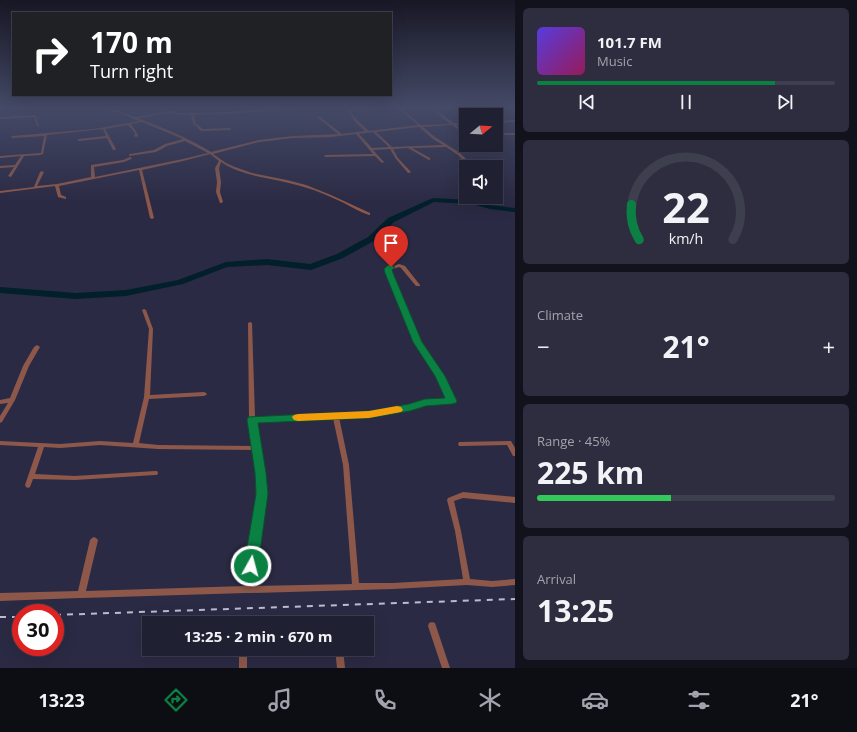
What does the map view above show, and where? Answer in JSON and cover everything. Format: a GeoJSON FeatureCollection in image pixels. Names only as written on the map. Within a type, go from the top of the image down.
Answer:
{"type":"FeatureCollection","features":[{"type":"Feature","properties":{"kind":"street"},"geometry":{"type":"LineString","coordinates":[[0,156],[42,153],[45,139]]}},
{"type":"Feature","properties":{"kind":"street"},"geometry":{"type":"LineString","coordinates":[[79,140],[87,139]]}},
{"type":"Feature","properties":{"kind":"street"},"geometry":{"type":"LineString","coordinates":[[108,139],[114,149]]}},
{"type":"Feature","properties":{"kind":"street"},"geometry":{"type":"LineString","coordinates":[[0,192],[57,185],[210,154],[259,141],[284,139]]}},
{"type":"Feature","properties":{"kind":"street"},"geometry":{"type":"LineString","coordinates":[[363,139],[373,149],[382,162]]}},
{"type":"Feature","properties":{"kind":"street"},"geometry":{"type":"LineString","coordinates":[[382,139],[391,148],[409,172]]}},
{"type":"Feature","properties":{"kind":"street"},"geometry":{"type":"LineString","coordinates":[[437,139],[465,160]]}},
{"type":"Feature","properties":{"kind":"street"},"geometry":{"type":"LineString","coordinates":[[93,178],[92,166],[124,161],[130,157],[155,151],[166,145],[185,140],[199,146],[220,161],[250,174],[304,186],[328,194],[369,214]]}},
{"type":"Feature","properties":{"kind":"street"},"geometry":{"type":"LineString","coordinates":[[373,149],[446,146]]}},
{"type":"Feature","properties":{"kind":"street"},"geometry":{"type":"LineString","coordinates":[[408,148],[429,159]]}},
{"type":"Feature","properties":{"kind":"street"},"geometry":{"type":"LineString","coordinates":[[10,176],[23,155]]}},
{"type":"Feature","properties":{"kind":"street"},"geometry":{"type":"LineString","coordinates":[[326,156],[376,155]]}},
{"type":"Feature","properties":{"kind":"street"},"geometry":{"type":"LineString","coordinates":[[220,161],[217,168],[219,182],[218,192],[221,202]]}},
{"type":"Feature","properties":{"kind":"street"},"geometry":{"type":"LineString","coordinates":[[0,167],[16,166]]}},
{"type":"Feature","properties":{"kind":"street"},"geometry":{"type":"LineString","coordinates":[[140,169],[152,218]]}},
{"type":"Feature","properties":{"kind":"street"},"geometry":{"type":"LineString","coordinates":[[35,188],[35,184],[41,178],[42,172]]}},
{"type":"Feature","properties":{"kind":"street"},"geometry":{"type":"LineString","coordinates":[[57,185],[59,196],[66,198]]}},
{"type":"Feature","properties":{"kind":"street"},"geometry":{"type":"LineString","coordinates":[[252,420],[369,414],[410,408],[425,402],[452,401],[440,376],[417,342],[388,269],[399,265],[403,267],[418,285]]}},
{"type":"Feature","properties":{"kind":"street"},"geometry":{"type":"LineString","coordinates":[[136,445],[147,397],[151,330],[144,310]]}},
{"type":"Feature","properties":{"kind":"street"},"geometry":{"type":"LineString","coordinates":[[248,590],[262,494],[252,420],[250,323]]}},
{"type":"Feature","properties":{"kind":"street"},"geometry":{"type":"LineString","coordinates":[[0,421],[12,400],[26,366],[36,347]]}},
{"type":"Feature","properties":{"kind":"street"},"geometry":{"type":"LineString","coordinates":[[147,397],[204,394]]}},
{"type":"Feature","properties":{"kind":"street"},"geometry":{"type":"LineString","coordinates":[[0,402],[12,400]]}},
{"type":"Feature","properties":{"kind":"street"},"geometry":{"type":"LineString","coordinates":[[336,416],[346,465],[356,587]]}},
{"type":"Feature","properties":{"kind":"street"},"geometry":{"type":"LineString","coordinates":[[0,444],[71,445],[100,443],[255,448]]}},
{"type":"Feature","properties":{"kind":"street"},"geometry":{"type":"LineString","coordinates":[[461,444],[509,443],[515,454]]}},
{"type":"Feature","properties":{"kind":"street"},"geometry":{"type":"LineString","coordinates":[[28,484],[42,445]]}},
{"type":"Feature","properties":{"kind":"street"},"geometry":{"type":"LineString","coordinates":[[31,476],[75,478],[155,473]]}},
{"type":"Feature","properties":{"kind":"street"},"geometry":{"type":"LineString","coordinates":[[467,582],[458,531],[450,500],[463,495],[515,500]]}},
{"type":"Feature","properties":{"kind":"street"},"geometry":{"type":"LineString","coordinates":[[82,595],[94,540]]}},
{"type":"Feature","properties":{"kind":"street"},"geometry":{"type":"LineString","coordinates":[[0,597],[356,587],[467,582],[492,584],[515,582]]}},
{"type":"Feature","properties":{"kind":"street"},"geometry":{"type":"LineString","coordinates":[[432,626],[446,668]]}},
{"type":"Feature","properties":{"kind":"street"},"geometry":{"type":"LineString","coordinates":[[243,656],[243,668]]}},
{"type":"Feature","properties":{"kind":"street"},"geometry":{"type":"LineString","coordinates":[[340,656],[341,668]]}},
{"type":"Feature","properties":{"kind":"waterway"},"geometry":{"type":"LineString","coordinates":[[0,290],[76,296],[126,293],[180,282],[226,265],[267,262],[311,267],[340,256],[371,239],[391,220],[433,200],[472,202],[490,207],[515,210]]}},
{"type":"Feature","properties":{"kind":"railway"},"geometry":{"type":"LineString","coordinates":[[64,615],[515,599]]}},
{"type":"Feature","properties":{"kind":"railway"},"geometry":{"type":"LineString","coordinates":[[0,617],[12,617]]}},
{"type":"Feature","properties":{"kind":"slow traffic"},"geometry":{"type":"LineString","coordinates":[[298,417],[369,414],[397,410]]}},
{"type":"Feature","properties":{"kind":"route"},"geometry":{"type":"LineString","coordinates":[[251,566],[262,494],[252,420],[369,414],[410,408],[425,402],[452,401],[450,394],[440,376],[417,342],[411,323],[389,273],[388,269],[391,267]]}}]}
